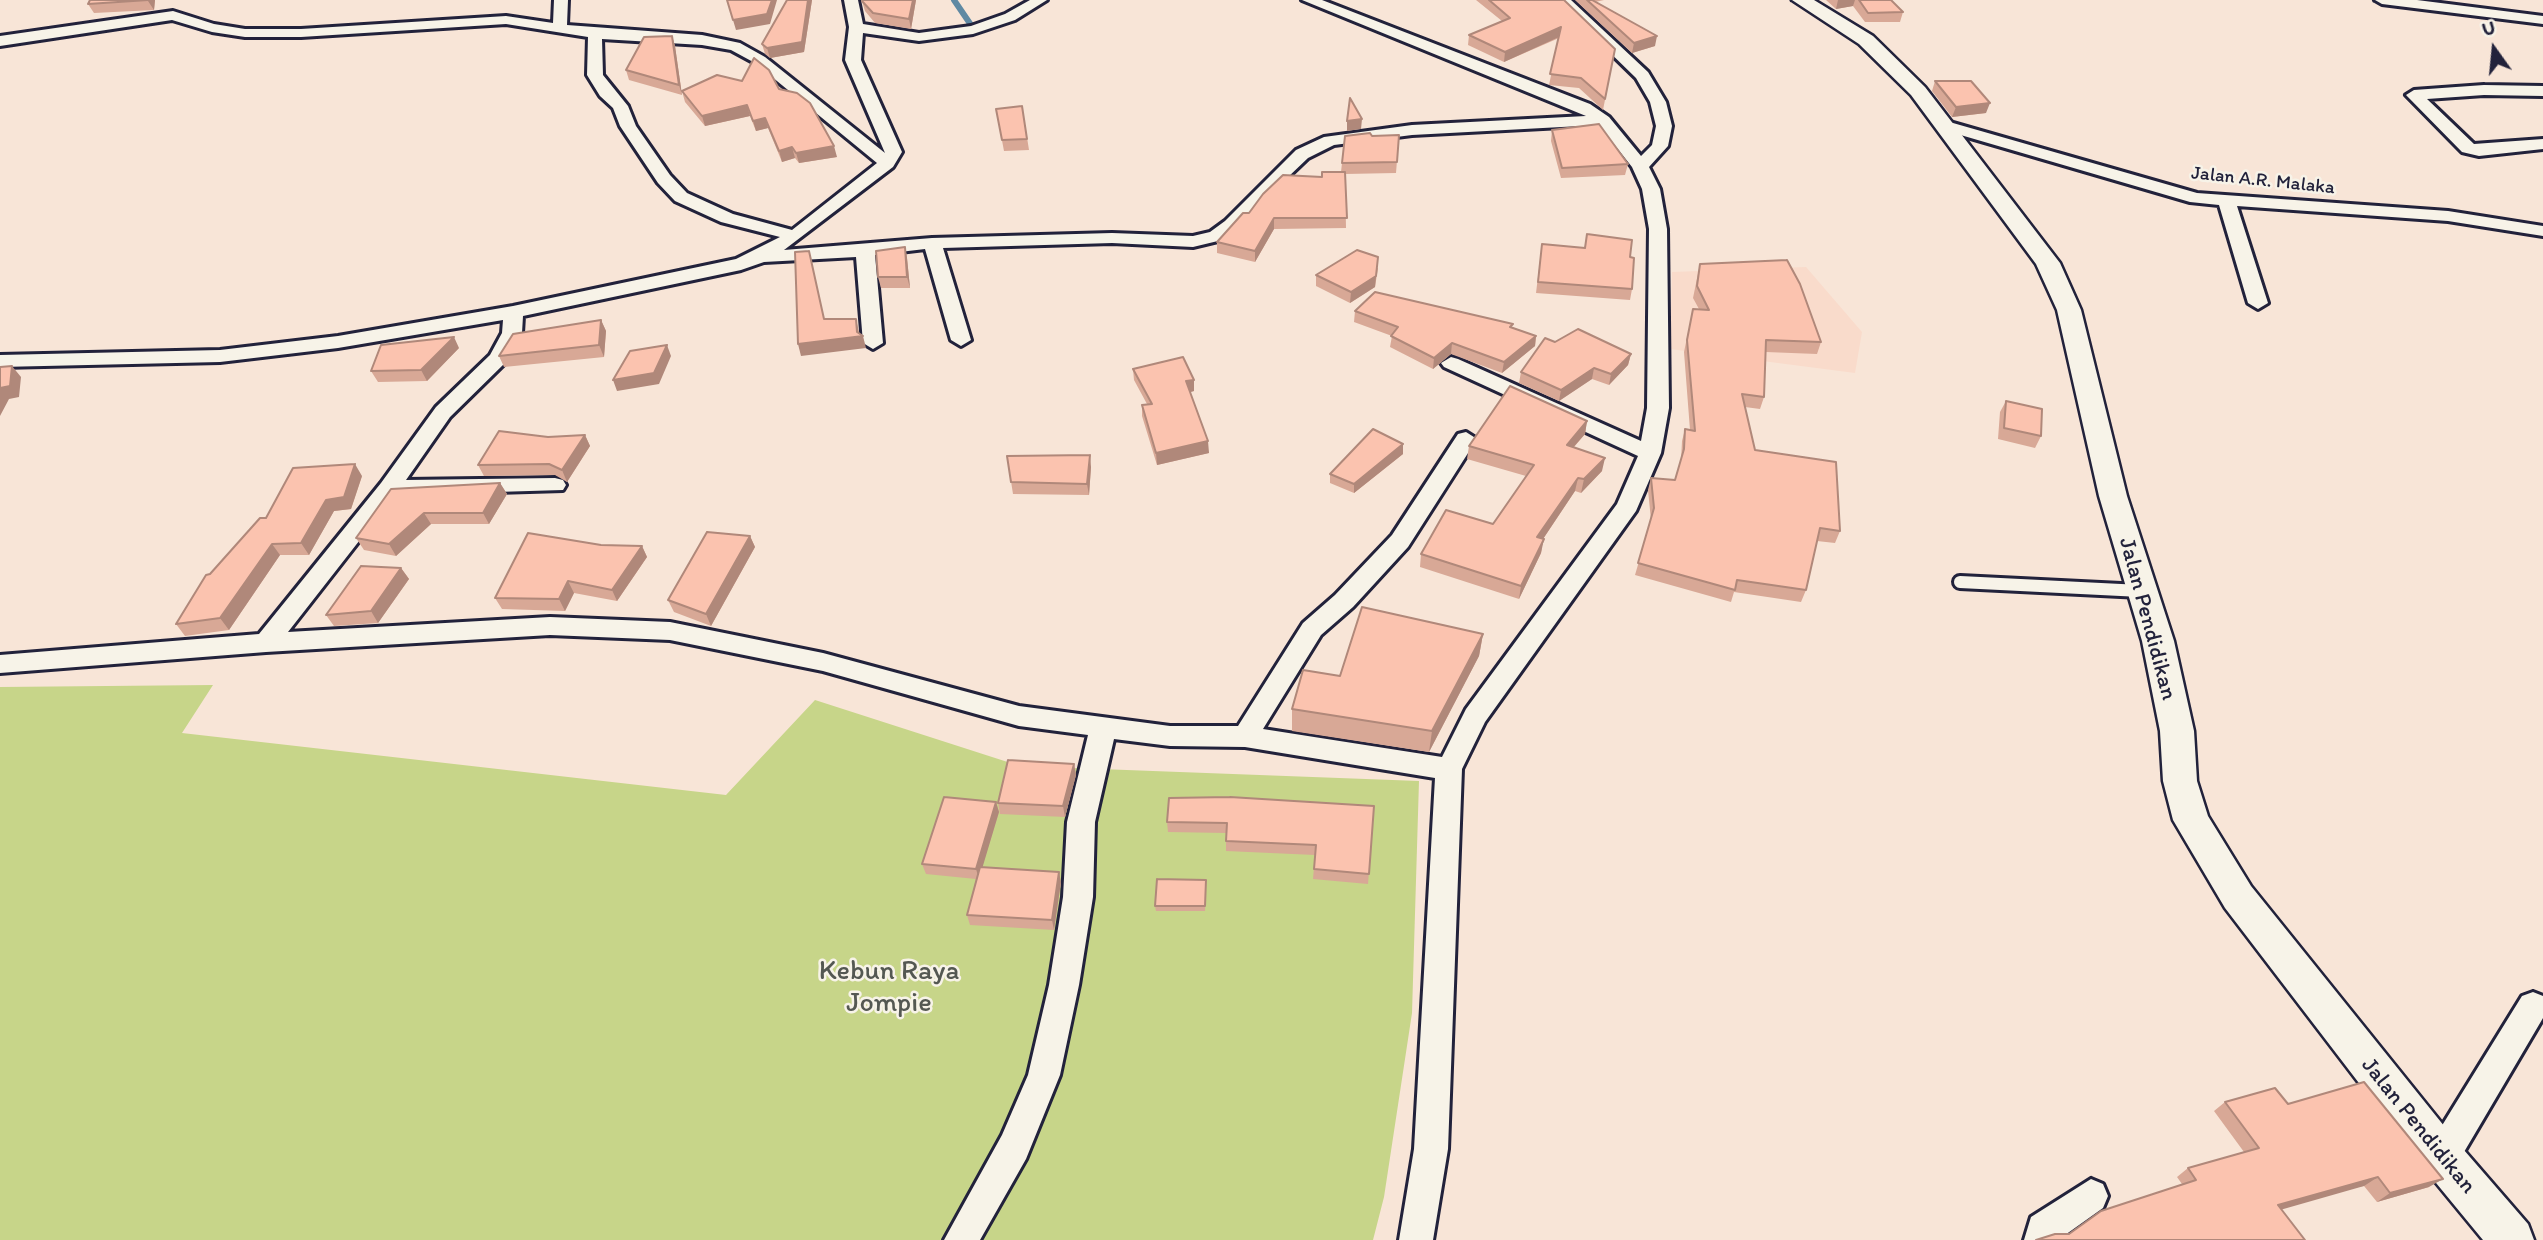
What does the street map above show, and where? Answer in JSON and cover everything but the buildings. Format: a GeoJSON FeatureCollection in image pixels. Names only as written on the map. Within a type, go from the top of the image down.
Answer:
{"type":"FeatureCollection","features":[{"type":"Feature","properties":{"kind":"street"},"geometry":{"type":"LineString","coordinates":[[560,27],[561,0]]}},
{"type":"Feature","properties":{"kind":"street"},"geometry":{"type":"LineString","coordinates":[[0,361],[220,356],[338,342],[513,312],[741,264],[762,256],[795,236],[887,163],[894,152],[853,60],[856,27],[851,0]]}},
{"type":"Feature","properties":{"kind":"street"},"geometry":{"type":"LineString","coordinates":[[856,27],[892,36],[948,35],[1010,17],[1040,0]]}},
{"type":"Feature","properties":{"kind":"street"},"geometry":{"type":"LineString","coordinates":[[1309,0],[1568,100],[1603,120],[1640,166],[1651,189],[1658,229],[1658,408],[1650,453],[1628,506],[1588,565],[1475,716],[1449,769],[1431,1149],[1416,1240]]}},
{"type":"Feature","properties":{"kind":"street"},"geometry":{"type":"LineString","coordinates":[[1563,0],[1642,75],[1658,102],[1664,126],[1660,146],[1640,166]]}},
{"type":"Feature","properties":{"kind":"street","name":"Jalan Pendidikan"},"geometry":{"type":"LineString","coordinates":[[1801,0],[1866,40],[1918,91],[2048,263],[2069,310],[2113,496],[2158,641],[2177,731],[2180,781],[2191,820],[2238,897],[2442,1157],[2512,1240]]}},
{"type":"Feature","properties":{"kind":"street"},"geometry":{"type":"LineString","coordinates":[[2382,0],[2543,20]]}},
{"type":"Feature","properties":{"kind":"street"},"geometry":{"type":"LineString","coordinates":[[0,41],[173,15],[212,28],[245,33],[301,33],[488,19],[595,34],[702,40],[735,46],[780,74],[887,163]]}},
{"type":"Feature","properties":{"kind":"street"},"geometry":{"type":"LineString","coordinates":[[595,34],[595,75],[606,93],[620,106],[628,126],[664,179],[681,197],[727,218],[795,236]]}},
{"type":"Feature","properties":{"kind":"street"},"geometry":{"type":"LineString","coordinates":[[2543,92],[2484,90],[2414,95],[2459,142],[2479,151],[2543,144]]}},
{"type":"Feature","properties":{"kind":"street"},"geometry":{"type":"LineString","coordinates":[[762,256],[808,256],[932,243],[1112,238],[1193,242],[1216,236],[1231,225],[1302,154],[1331,141],[1412,130],[1603,120]]}},
{"type":"Feature","properties":{"kind":"street","name":"Jalan A.R. Malaka"},"geometry":{"type":"LineString","coordinates":[[1946,125],[2048,153],[2166,191],[2227,201],[2448,216],[2543,231]]}},
{"type":"Feature","properties":{"kind":"street"},"geometry":{"type":"LineString","coordinates":[[2227,201],[2258,303]]}},
{"type":"Feature","properties":{"kind":"street"},"geometry":{"type":"LineString","coordinates":[[932,243],[961,340]]}},
{"type":"Feature","properties":{"kind":"street"},"geometry":{"type":"LineString","coordinates":[[866,249],[873,343]]}},
{"type":"Feature","properties":{"kind":"street"},"geometry":{"type":"LineString","coordinates":[[266,643],[389,488],[443,412],[507,347],[512,333],[513,312]]}},
{"type":"Feature","properties":{"kind":"street"},"geometry":{"type":"LineString","coordinates":[[1451,363],[1650,453]]}},
{"type":"Feature","properties":{"kind":"street"},"geometry":{"type":"LineString","coordinates":[[1245,737],[1312,629],[1350,595],[1400,541],[1466,439]]}},
{"type":"Feature","properties":{"kind":"street"},"geometry":{"type":"LineString","coordinates":[[389,488],[555,485]]}},
{"type":"Feature","properties":{"kind":"street"},"geometry":{"type":"LineString","coordinates":[[0,664],[266,643],[550,626],[670,631],[822,662],[1019,716],[1170,736],[1245,737],[1449,769]]}},
{"type":"Feature","properties":{"kind":"street"},"geometry":{"type":"LineString","coordinates":[[961,1240],[1014,1147],[1044,1075],[1064,985],[1078,897],[1081,822],[1103,729]]}},
{"type":"Feature","properties":{"kind":"street"},"geometry":{"type":"LineString","coordinates":[[2442,1157],[2533,1006]]}},
{"type":"Feature","properties":{"kind":"street"},"geometry":{"type":"LineString","coordinates":[[2041,1240],[2043,1229],[2091,1196]]}},
{"type":"Feature","properties":{"kind":"lane"},"geometry":{"type":"LineString","coordinates":[[1960,582],[2141,591]]}},
{"type":"Feature","properties":{"kind":"shaded area"},"geometry":{"type":"Polygon","coordinates":[[[1806,267],[1862,332],[1855,373],[1670,349],[1672,272],[1806,267]]]}},
{"type":"Feature","properties":{"kind":"green space","name":"Kebun Raya Jompie"},"geometry":{"type":"Polygon","coordinates":[[[213,685],[182,733],[726,795],[815,700],[1020,766],[1419,781],[1412,1013],[1384,1197],[1373,1240],[0,1240],[0,687],[213,685]]]}},
{"type":"Feature","properties":{"kind":"waterway"},"geometry":{"type":"LineString","coordinates":[[954,0],[971,25]]}}]}
